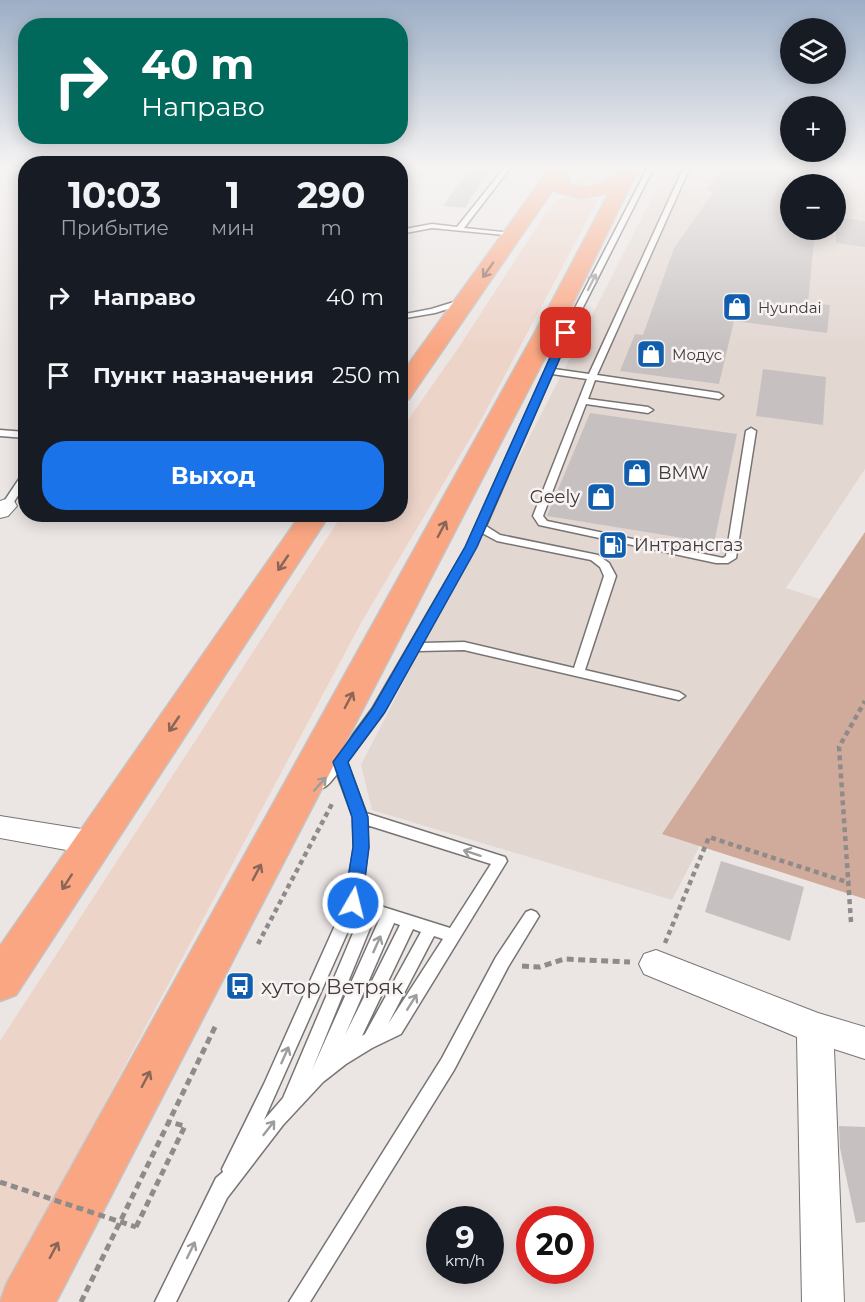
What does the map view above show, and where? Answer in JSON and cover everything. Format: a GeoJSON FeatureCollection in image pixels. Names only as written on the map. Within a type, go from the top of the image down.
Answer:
{"type":"FeatureCollection","features":[{"type":"Feature","properties":{"kind":"highway"},"geometry":{"type":"LineString","coordinates":[[408,382],[517,228]]}},
{"type":"Feature","properties":{"kind":"highway"},"geometry":{"type":"LineString","coordinates":[[26,1302],[604,228]]}},
{"type":"Feature","properties":{"kind":"highway"},"geometry":{"type":"LineString","coordinates":[[0,982],[311,522]]}},
{"type":"Feature","properties":{"kind":"street"},"geometry":{"type":"LineString","coordinates":[[0,827],[94,843]]}},
{"type":"Feature","properties":{"kind":"street"},"geometry":{"type":"LineString","coordinates":[[656,964],[815,1028],[865,1043]]}},
{"type":"Feature","properties":{"kind":"street"},"geometry":{"type":"LineString","coordinates":[[815,1028],[823,1302]]}},
{"type":"Feature","properties":{"kind":"lane"},"geometry":{"type":"LineString","coordinates":[[448,228],[512,235]]}},
{"type":"Feature","properties":{"kind":"lane"},"geometry":{"type":"LineString","coordinates":[[281,827],[343,769],[414,647],[480,526],[611,228]]}},
{"type":"Feature","properties":{"kind":"lane"},"geometry":{"type":"LineString","coordinates":[[660,228],[592,378],[538,516],[543,523],[716,560],[724,561],[732,558],[751,431]]}},
{"type":"Feature","properties":{"kind":"lane"},"geometry":{"type":"LineString","coordinates":[[408,316],[432,311],[468,299]]}},
{"type":"Feature","properties":{"kind":"lane"},"geometry":{"type":"LineString","coordinates":[[550,371],[718,396]]}},
{"type":"Feature","properties":{"kind":"lane"},"geometry":{"type":"LineString","coordinates":[[583,400],[648,410]]}},
{"type":"Feature","properties":{"kind":"lane"},"geometry":{"type":"LineString","coordinates":[[0,433],[18,434]]}},
{"type":"Feature","properties":{"kind":"lane"},"geometry":{"type":"LineString","coordinates":[[3,509],[18,487]]}},
{"type":"Feature","properties":{"kind":"lane"},"geometry":{"type":"LineString","coordinates":[[480,526],[497,538],[594,557],[605,565],[610,576],[579,672]]}},
{"type":"Feature","properties":{"kind":"lane"},"geometry":{"type":"LineString","coordinates":[[414,647],[464,646],[679,696]]}},
{"type":"Feature","properties":{"kind":"lane"},"geometry":{"type":"LineString","coordinates":[[165,1302],[270,1090],[353,903],[361,847],[360,817],[343,769]]}},
{"type":"Feature","properties":{"kind":"lane"},"geometry":{"type":"LineString","coordinates":[[220,1191],[290,1101],[345,1053],[372,1038],[395,1029],[500,861],[360,817]]}},
{"type":"Feature","properties":{"kind":"lane"},"geometry":{"type":"LineString","coordinates":[[353,903],[453,936]]}},
{"type":"Feature","properties":{"kind":"lane"},"geometry":{"type":"LineString","coordinates":[[290,1101],[370,910]]}},
{"type":"Feature","properties":{"kind":"lane"},"geometry":{"type":"LineString","coordinates":[[320,1074],[388,916]]}},
{"type":"Feature","properties":{"kind":"lane"},"geometry":{"type":"LineString","coordinates":[[299,1302],[448,1064],[502,962],[531,916]]}},
{"type":"Feature","properties":{"kind":"lane"},"geometry":{"type":"LineString","coordinates":[[345,1053],[408,923]]}},
{"type":"Feature","properties":{"kind":"lane"},"geometry":{"type":"LineString","coordinates":[[372,1038],[430,929]]}},
{"type":"Feature","properties":{"kind":"path"},"geometry":{"type":"LineString","coordinates":[[851,922],[839,747],[865,700]]}},
{"type":"Feature","properties":{"kind":"path"},"geometry":{"type":"LineString","coordinates":[[254,951],[343,769]]}},
{"type":"Feature","properties":{"kind":"path"},"geometry":{"type":"LineString","coordinates":[[502,962],[540,967],[564,959],[656,964],[709,837],[850,883]]}},
{"type":"Feature","properties":{"kind":"path"},"geometry":{"type":"LineString","coordinates":[[81,1302],[218,1022]]}},
{"type":"Feature","properties":{"kind":"path"},"geometry":{"type":"LineString","coordinates":[[0,1182],[136,1227],[185,1126],[169,1122]]}},
{"type":"Feature","properties":{"kind":"shaded area"},"geometry":{"type":"Polygon","coordinates":[[[536,228],[583,228],[481,420],[361,623],[0,1300],[0,1041],[337,522],[408,522],[408,420],[459,347],[536,228]]]}},
{"type":"Feature","properties":{"kind":"shaded area"},"geometry":{"type":"Polygon","coordinates":[[[637,228],[780,228],[780,240],[846,240],[846,228],[865,228],[865,469],[786,588],[826,601],[672,900],[372,810],[361,765],[637,228]]]}},
{"type":"Feature","properties":{"kind":"shaded area"},"geometry":{"type":"Polygon","coordinates":[[[865,532],[865,899],[662,834],[865,532]]]}},
{"type":"Feature","properties":{"kind":"building"},"geometry":{"type":"Polygon","coordinates":[[[688,228],[780,228],[780,240],[814,240],[808,303],[830,305],[827,333],[734,321],[719,384],[620,371],[635,334],[643,335],[674,248],[688,228]]]}},
{"type":"Feature","properties":{"kind":"building"},"geometry":{"type":"Polygon","coordinates":[[[846,228],[865,228],[865,247],[836,243],[836,240],[846,240],[846,228]]]}},
{"type":"Feature","properties":{"kind":"building"},"geometry":{"type":"Polygon","coordinates":[[[763,369],[826,377],[823,425],[756,416],[763,369]]]}},
{"type":"Feature","properties":{"kind":"building"},"geometry":{"type":"Polygon","coordinates":[[[590,413],[737,434],[714,543],[547,516],[590,413]]]}},
{"type":"Feature","properties":{"kind":"building"},"geometry":{"type":"Polygon","coordinates":[[[721,861],[804,887],[790,941],[705,912],[721,861]]]}},
{"type":"Feature","properties":{"kind":"building"},"geometry":{"type":"Polygon","coordinates":[[[839,1126],[865,1127],[865,1222],[856,1223],[840,1148],[839,1126]]]}},
{"type":"Feature","properties":{"kind":"place","name":"Hyundai"},"geometry":{"type":"Point","coordinates":[737,307]}},
{"type":"Feature","properties":{"kind":"place","name":"Модус"},"geometry":{"type":"Point","coordinates":[651,354]}},
{"type":"Feature","properties":{"kind":"place","name":"BMW"},"geometry":{"type":"Point","coordinates":[637,473]}},
{"type":"Feature","properties":{"kind":"place","name":"Geely"},"geometry":{"type":"Point","coordinates":[601,497]}},
{"type":"Feature","properties":{"kind":"place","name":"Интрансгаз"},"geometry":{"type":"Point","coordinates":[613,545]}},
{"type":"Feature","properties":{"kind":"place","name":"хутор Ветряк"},"geometry":{"type":"Point","coordinates":[240,986]}},
{"type":"Feature","properties":{"kind":"route"},"geometry":{"type":"LineString","coordinates":[[353,903],[361,847],[360,817],[340,762],[377,712],[471,547],[566,333]]}}]}
